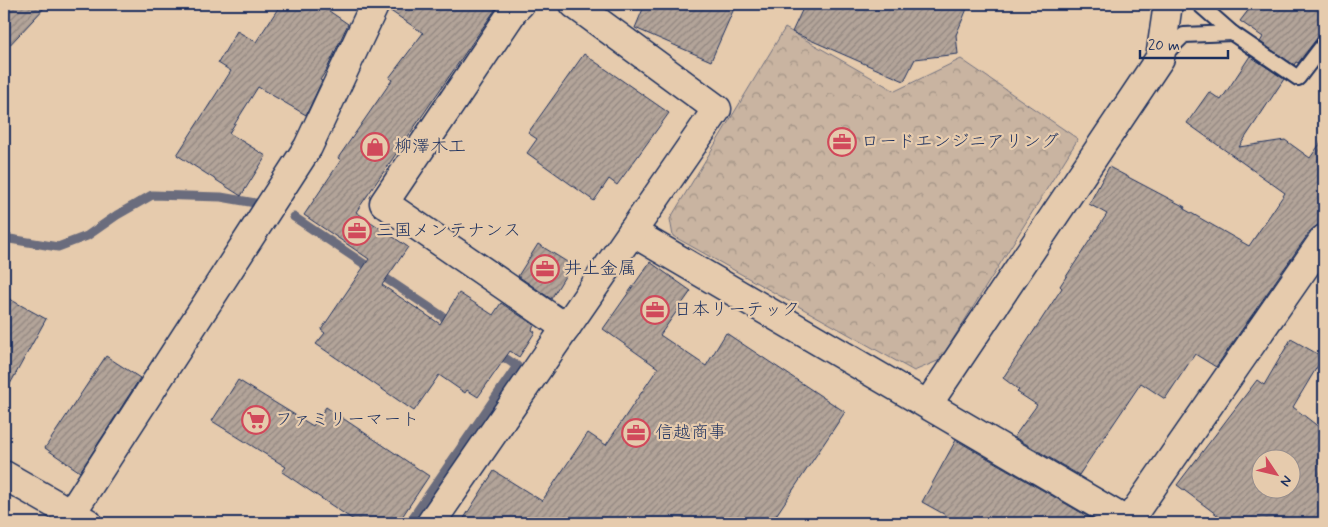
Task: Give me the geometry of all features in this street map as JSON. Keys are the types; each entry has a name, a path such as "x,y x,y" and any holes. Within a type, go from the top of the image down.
{"street":[{"path":"4,475 75,520 308,146 374,4"},
{"path":"520,4 514,10 384,203 566,328"},
{"path":"431,523 717,109 574,4"},
{"path":"928,404 1160,58 1168,4"},
{"path":"632,232 1127,522 1324,239"}],"lane":[{"path":"1199,4 1232,33 1298,78 1324,44"},
{"path":"1160,58 1184,35 1232,33"}],"green space":[{"path":"785,28 895,91 961,59 1078,139 940,360 914,371 673,236 670,219"}],"building":[{"path":"4,4 48,4 4,51"},
{"path":"281,4 319,4 348,24 320,80 322,81 306,115 258,87 229,133 266,156 241,196 177,155 231,71 218,63 237,31 256,42"},
{"path":"390,4 499,4 356,212 408,247 382,285 440,324 459,293 493,315 501,303 534,325 532,330 535,332 519,357 510,351 478,397 467,390 465,393 439,375 414,411 316,344 325,333 321,330 369,259 304,215 341,160 338,158 392,80 389,78 423,33 389,10"},
{"path":"645,4 736,4 711,61 635,28"},
{"path":"805,4 969,4 956,35 958,54 915,59 904,81 792,32"},
{"path":"1253,4 1324,4 1324,29 1298,63 1296,62 1294,65 1260,42 1263,37 1240,21"},
{"path":"584,54 669,113 617,185 609,179 594,201 527,153 537,139 528,133"},
{"path":"1250,56 1284,79 1239,147 1285,140 1310,158 1324,138 1324,215 1318,225 1311,230 1216,367 1195,354 1165,399 1141,383 1079,475 1014,437 1037,405 1017,392 1019,390 1003,378 1062,288 1060,286 1107,214 1089,204 1109,167 1185,207 1184,209 1249,246 1285,193 1187,123 1209,92 1221,100"},
{"path":"538,244 572,265 551,299 518,276"},
{"path":"650,262 691,291 660,335 706,366 726,333 845,412 771,523 461,523 494,471 542,501 588,433 606,445 658,368 603,329"},
{"path":"4,296 46,319 4,395"},
{"path":"1291,339 1323,357 1293,407 1324,431 1324,523 1228,523 1177,485 1257,380 1264,385"},
{"path":"106,356 140,378 80,472 45,448"},
{"path":"238,380 313,426 326,407 429,476 398,523 358,523 282,472 286,467 212,421"},
{"path":"956,440 1099,523 960,523 922,502"}],"waterway":[{"path":"4,238 58,247 87,236 117,215 152,195 221,197 261,204"},
{"path":"294,217 454,324"},
{"path":"409,523 517,366 496,352"}],"place":[{"name":"ロードエンジニアリング","path":"842,142"},
{"name":"柳澤木工","path":"375,147"},
{"name":"三国メンテナンス","path":"357,231"},
{"name":"井上金属","path":"545,269"},
{"name":"日本リーテック","path":"655,310"},
{"name":"ファミリーマート","path":"256,420"},
{"name":"信越商事","path":"636,433"}]}
